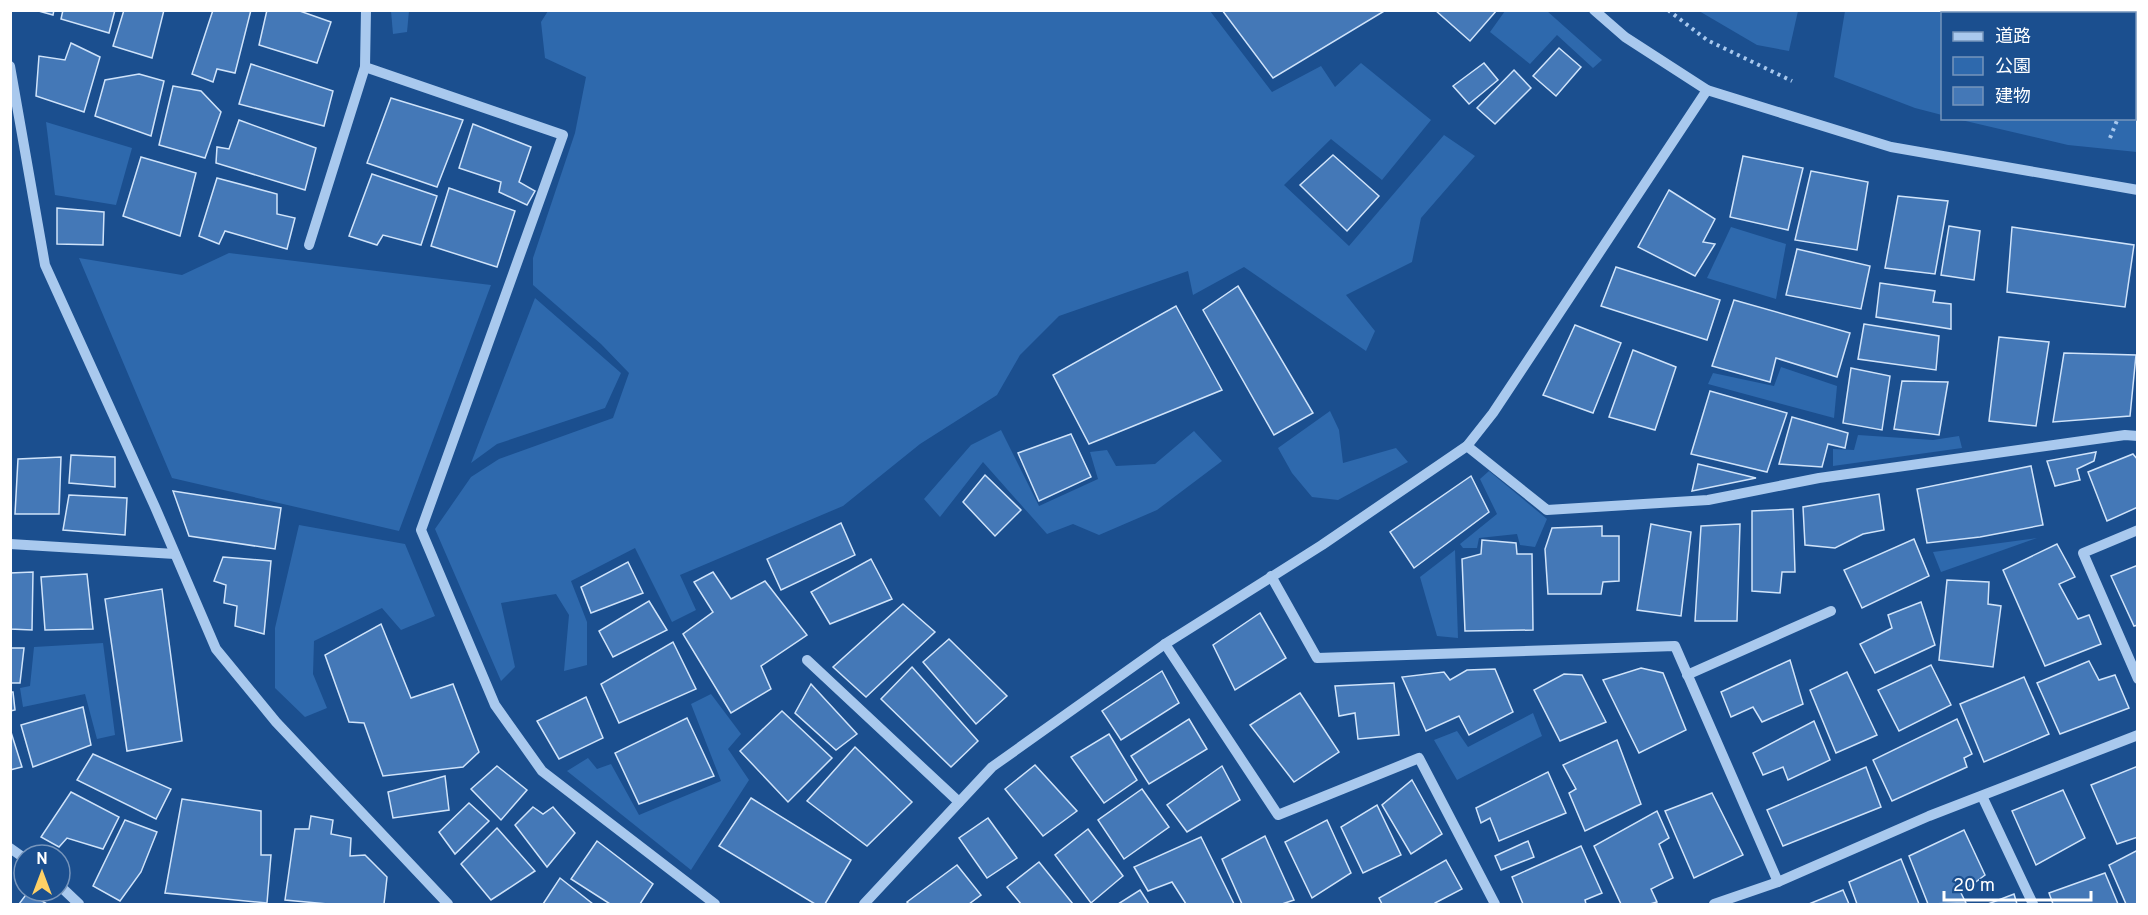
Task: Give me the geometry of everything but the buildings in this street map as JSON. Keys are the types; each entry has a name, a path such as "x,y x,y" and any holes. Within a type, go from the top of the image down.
{"street":[{"path":"309,245 364,68 366,10"},
{"path":"1594,10 1625,37 1707,90 1891,147 2138,190"},
{"path":"10,66 45,265 216,649 276,722 448,904"},
{"path":"364,68 563,135 421,530 495,705 542,771 715,904"},
{"path":"867,903 992,766 1165,644 1322,545 1467,446 1493,412 1707,90"},
{"path":"1467,446 1547,510 1708,500 1819,478 1921,462 2125,435 2138,436"},
{"path":"2138,530 2083,553 2138,679"},
{"path":"10,544 175,554"},
{"path":"1271,576 1317,658 1675,646 1778,882"},
{"path":"1687,675 1831,611"},
{"path":"1165,644 1278,815 1419,758 1495,904"},
{"path":"807,660 959,802"},
{"path":"1714,904 1778,882 1929,816 2138,735"},
{"path":"1982,796 2033,904"}],"path":[{"path":"1668,10 1707,40 1799,84"},
{"path":"2110,138 2117,120"}],"green space":[{"path":"2111,10 2114,12 1941,12 1941,115 1915,108 1834,77 1845,11"},
{"path":"391,11 409,11 407,32 393,34"},
{"path":"548,11 1210,11 1272,92 1321,66 1335,87 1361,63 1431,120 1382,180 1331,139 1284,185 1349,246 1444,135 1475,156 1421,218 1412,262 1346,295 1375,331 1366,351 1244,267 1193,295 1188,271 1059,316 1020,355 997,395 920,444 843,506 680,575 696,610 672,622 635,548 571,581 587,622 587,665 564,671 569,615 556,594 501,603 515,667 501,681 435,529 471,477 499,459 613,418 629,373 601,344 533,285 533,258 575,133 586,77 545,58 541,22"},
{"path":"1505,11 1547,11 1602,60 1593,68 1557,35 1530,64 1490,32"},
{"path":"1699,11 1798,11 1789,51 1757,45"},
{"path":"2136,24 2138,25 2137,152 2068,145 1961,120 2136,120"},
{"path":"46,122 132,148 116,205 55,195"},
{"path":"1731,227 1786,244 1776,299 1707,278"},
{"path":"229,253 491,285 399,531 172,478 79,258 182,275"},
{"path":"535,298 621,373 605,408 497,444 471,463"},
{"path":"1781,367 1837,386 1834,418 1708,384 1713,373 1774,386"},
{"path":"1330,411 1339,430 1343,463 1396,448 1408,462 1338,500 1312,497 1292,473 1278,448"},
{"path":"1001,430 1039,506 1098,479 1090,452 1107,450 1116,466 1155,464 1194,431 1222,461 1157,510 1099,535 1073,524 1047,534 983,462 940,517 924,499 971,445"},
{"path":"1858,435 1933,440 1959,436 1962,448 1833,466 1833,449 1854,450"},
{"path":"1489,471 1547,519 1535,547 1520,545 1517,534 1479,538 1477,548 1463,548 1460,544 1497,514 1480,479"},
{"path":"299,525 405,544 435,616 401,630 382,608 314,641 313,674 327,708 305,717 275,688 275,628"},
{"path":"2037,538 1941,572 1933,552"},
{"path":"1455,550 1458,638 1437,636 1420,577"},
{"path":"103,643 115,735 97,739 85,694 23,707 20,688 30,686 34,647"},
{"path":"711,694 741,734 728,749 749,780 691,870 567,771 588,758 597,769 611,764 639,815 721,781 691,704"},
{"path":"1533,713 1542,736 1457,780 1434,740 1457,731 1468,747"}]}
